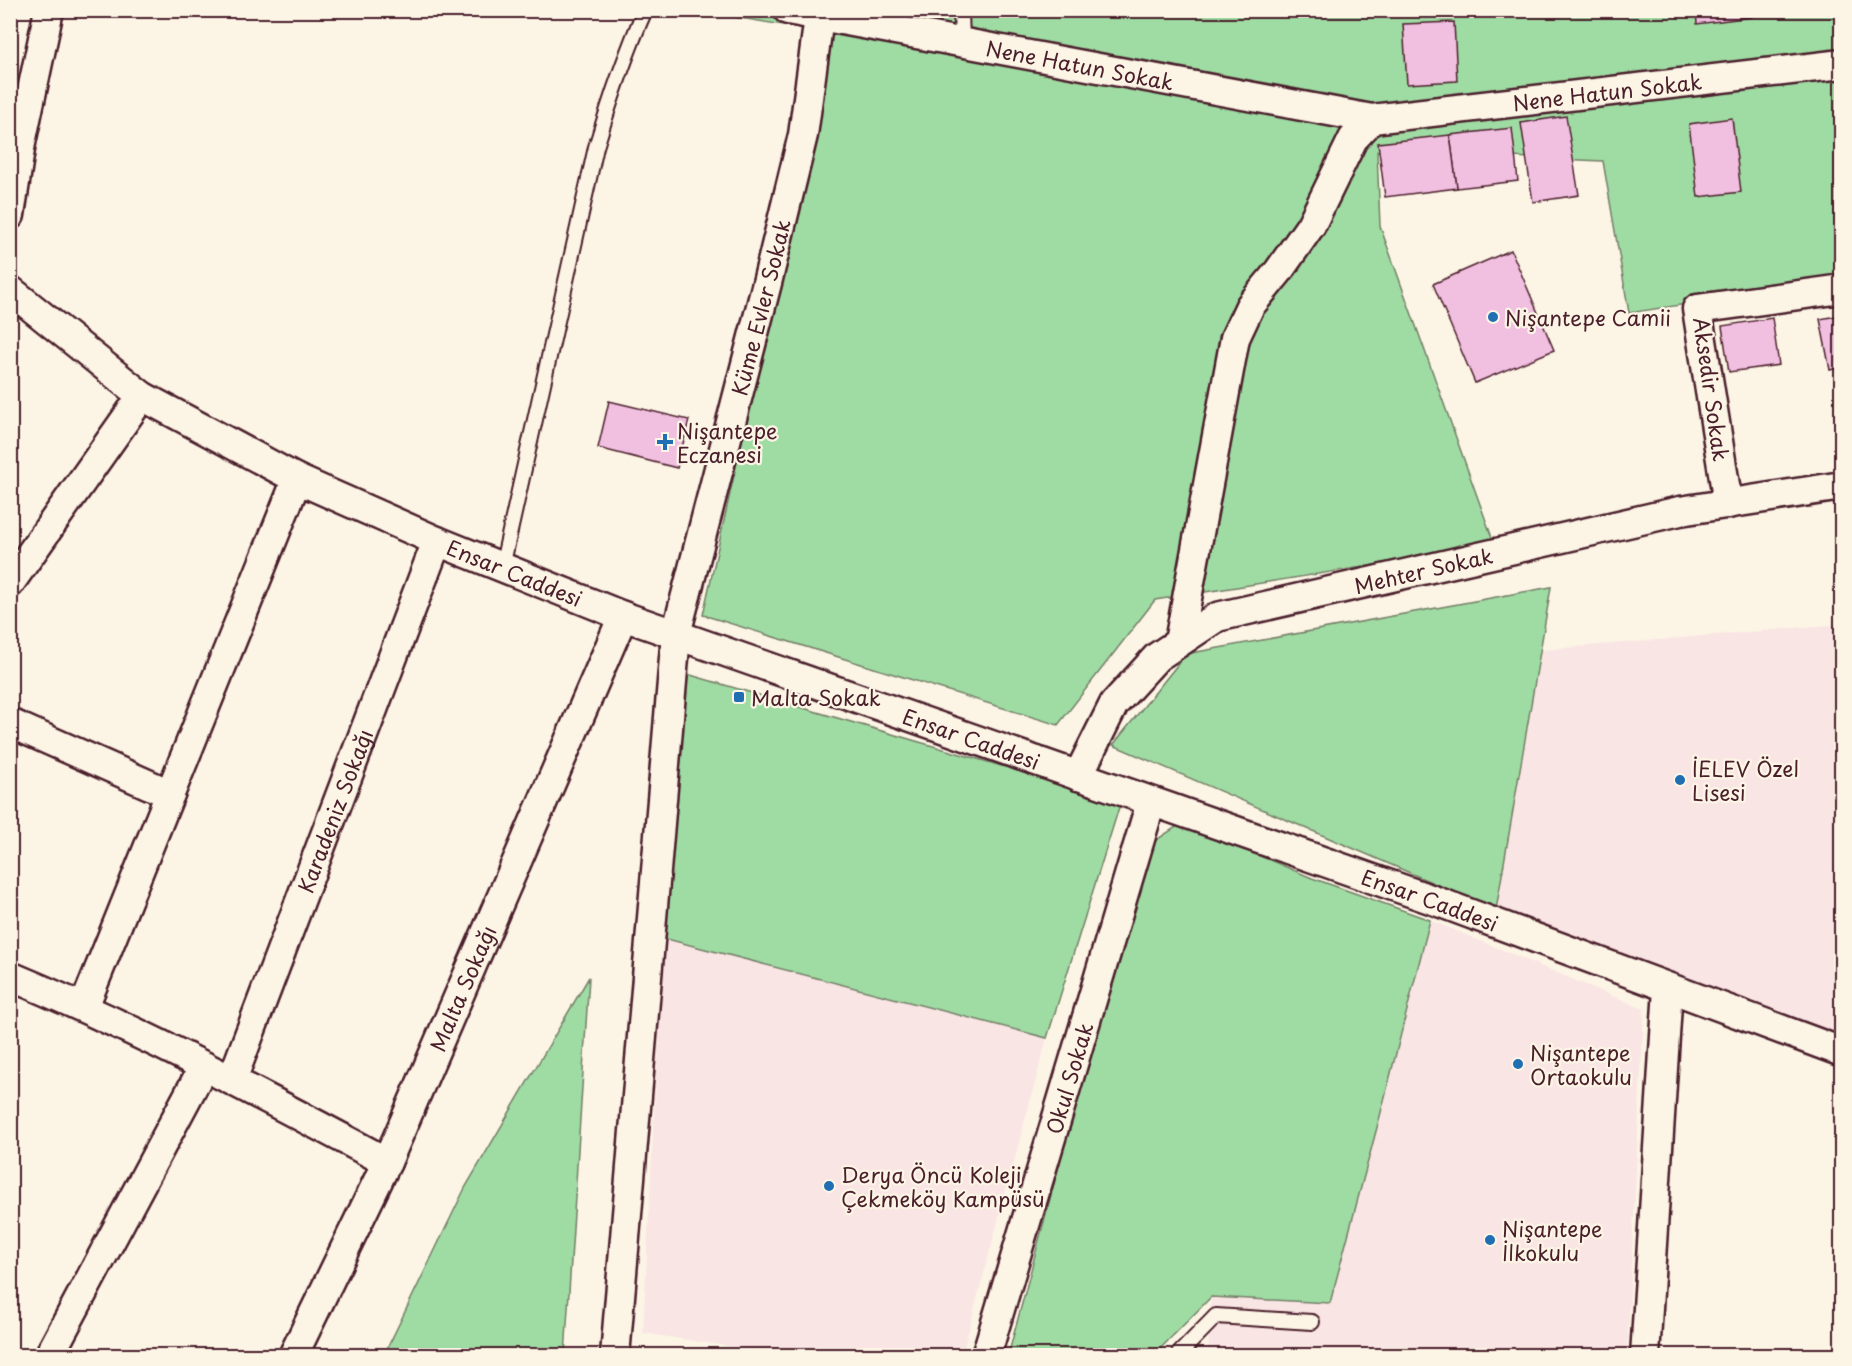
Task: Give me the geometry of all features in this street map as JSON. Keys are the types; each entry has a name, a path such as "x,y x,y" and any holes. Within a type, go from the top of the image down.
{"street":[{"path":"10,215 21,143 49,10"},
{"name":"Nene Hatun Sokak","path":"788,10 820,13 962,43 1372,119 1842,64"},
{"name":"Küme Evler Sokak","path":"615,1356 676,634 803,135 820,13"},
{"path":"1179,642 1235,338 1251,306 1311,225 1353,139 1372,119"},
{"name":"Aksedir Sokak","path":"1728,504 1697,309 1842,289"},
{"name":"Ensar Caddesi","path":"10,290 142,396 297,478 436,541 623,616 1436,901 1842,1052"},
{"path":"15,568 142,396"},
{"path":"84,1007 297,478"},
{"name":"Mehter Sokak","path":"1078,776 1114,704 1157,657 1217,617 1668,514 1842,486"},
{"name":"Karadeniz Sokağı","path":"232,1080 436,541"},
{"name":"Malta Sokağı","path":"293,1356 387,1162 623,616"},
{"path":"10,723 170,794"},
{"name":"Okul Sokak","path":"986,1356 1151,802"},
{"path":"10,976 84,1007 204,1066 387,1162"},
{"path":"1645,1356 1668,988"},
{"path":"49,1356 204,1066"}],"lane":[{"path":"502,567 596,147 615,86 645,10"},
{"path":"961,10 962,43"},
{"path":"1177,1356 1216,1316 1312,1322"}],"shaded area":[{"name":"İELEV Özel Lisesi","path":"1841,624 1841,1059 1496,910 1541,650"},
{"path":"1430,920 1644,1009 1627,1355 1208,1356 1211,1297 1330,1302"},
{"name":"Derya Öncü Koleji Çekmeköy Kampüsü","path":"663,938 1047,1038 962,1355 786,1355 643,1333"}],"green space":[{"path":"697,11 804,11 802,28"},
{"path":"835,11 1841,11 1841,280 1629,313 1603,161 1377,151 1380,226 1495,546 1155,600 1058,725 703,615 827,57"},
{"path":"1551,587 1496,910 1113,745 1186,654"},
{"path":"687,674 1121,801 1047,1038 663,938"},
{"path":"1182,823 1312,878 1430,920 1330,1303 1211,1297 1154,1355 1008,1356 1144,848"},
{"path":"589,977 565,1355 384,1355 465,1188"}],"building":[{"path":"1696,10 1751,10 1752,17 1697,24"},
{"path":"1454,22 1457,81 1407,84 1403,24"},
{"path":"1566,116 1579,195 1533,202 1521,123"},
{"path":"1732,118 1741,192 1698,197 1689,124"},
{"path":"1512,128 1518,181 1457,188 1450,135"},
{"path":"1450,135 1457,188 1385,197 1378,143"},
{"name":"Nişantepe Camii","path":"1511,250 1554,350 1475,383 1433,284"},
{"path":"1842,315 1842,367 1830,370 1820,319"},
{"path":"1772,318 1779,365 1729,372 1722,326"},
{"path":"609,401 689,420 677,468 598,448"}],"place":[{"name":"Nişantepe Camii","path":"1493,317"},
{"name":"Nişantepe Eczanesi","path":"665,442"},
{"name":"Malta Sokak","path":"739,697"},
{"name":"İELEV Özel Lisesi","path":"1680,780"},
{"name":"Nişantepe Ortaokulu","path":"1518,1064"},
{"name":"Derya Öncü Koleji Çekmeköy Kampüsü","path":"829,1186"},
{"name":"Nişantepe İlkokulu","path":"1490,1240"}]}
